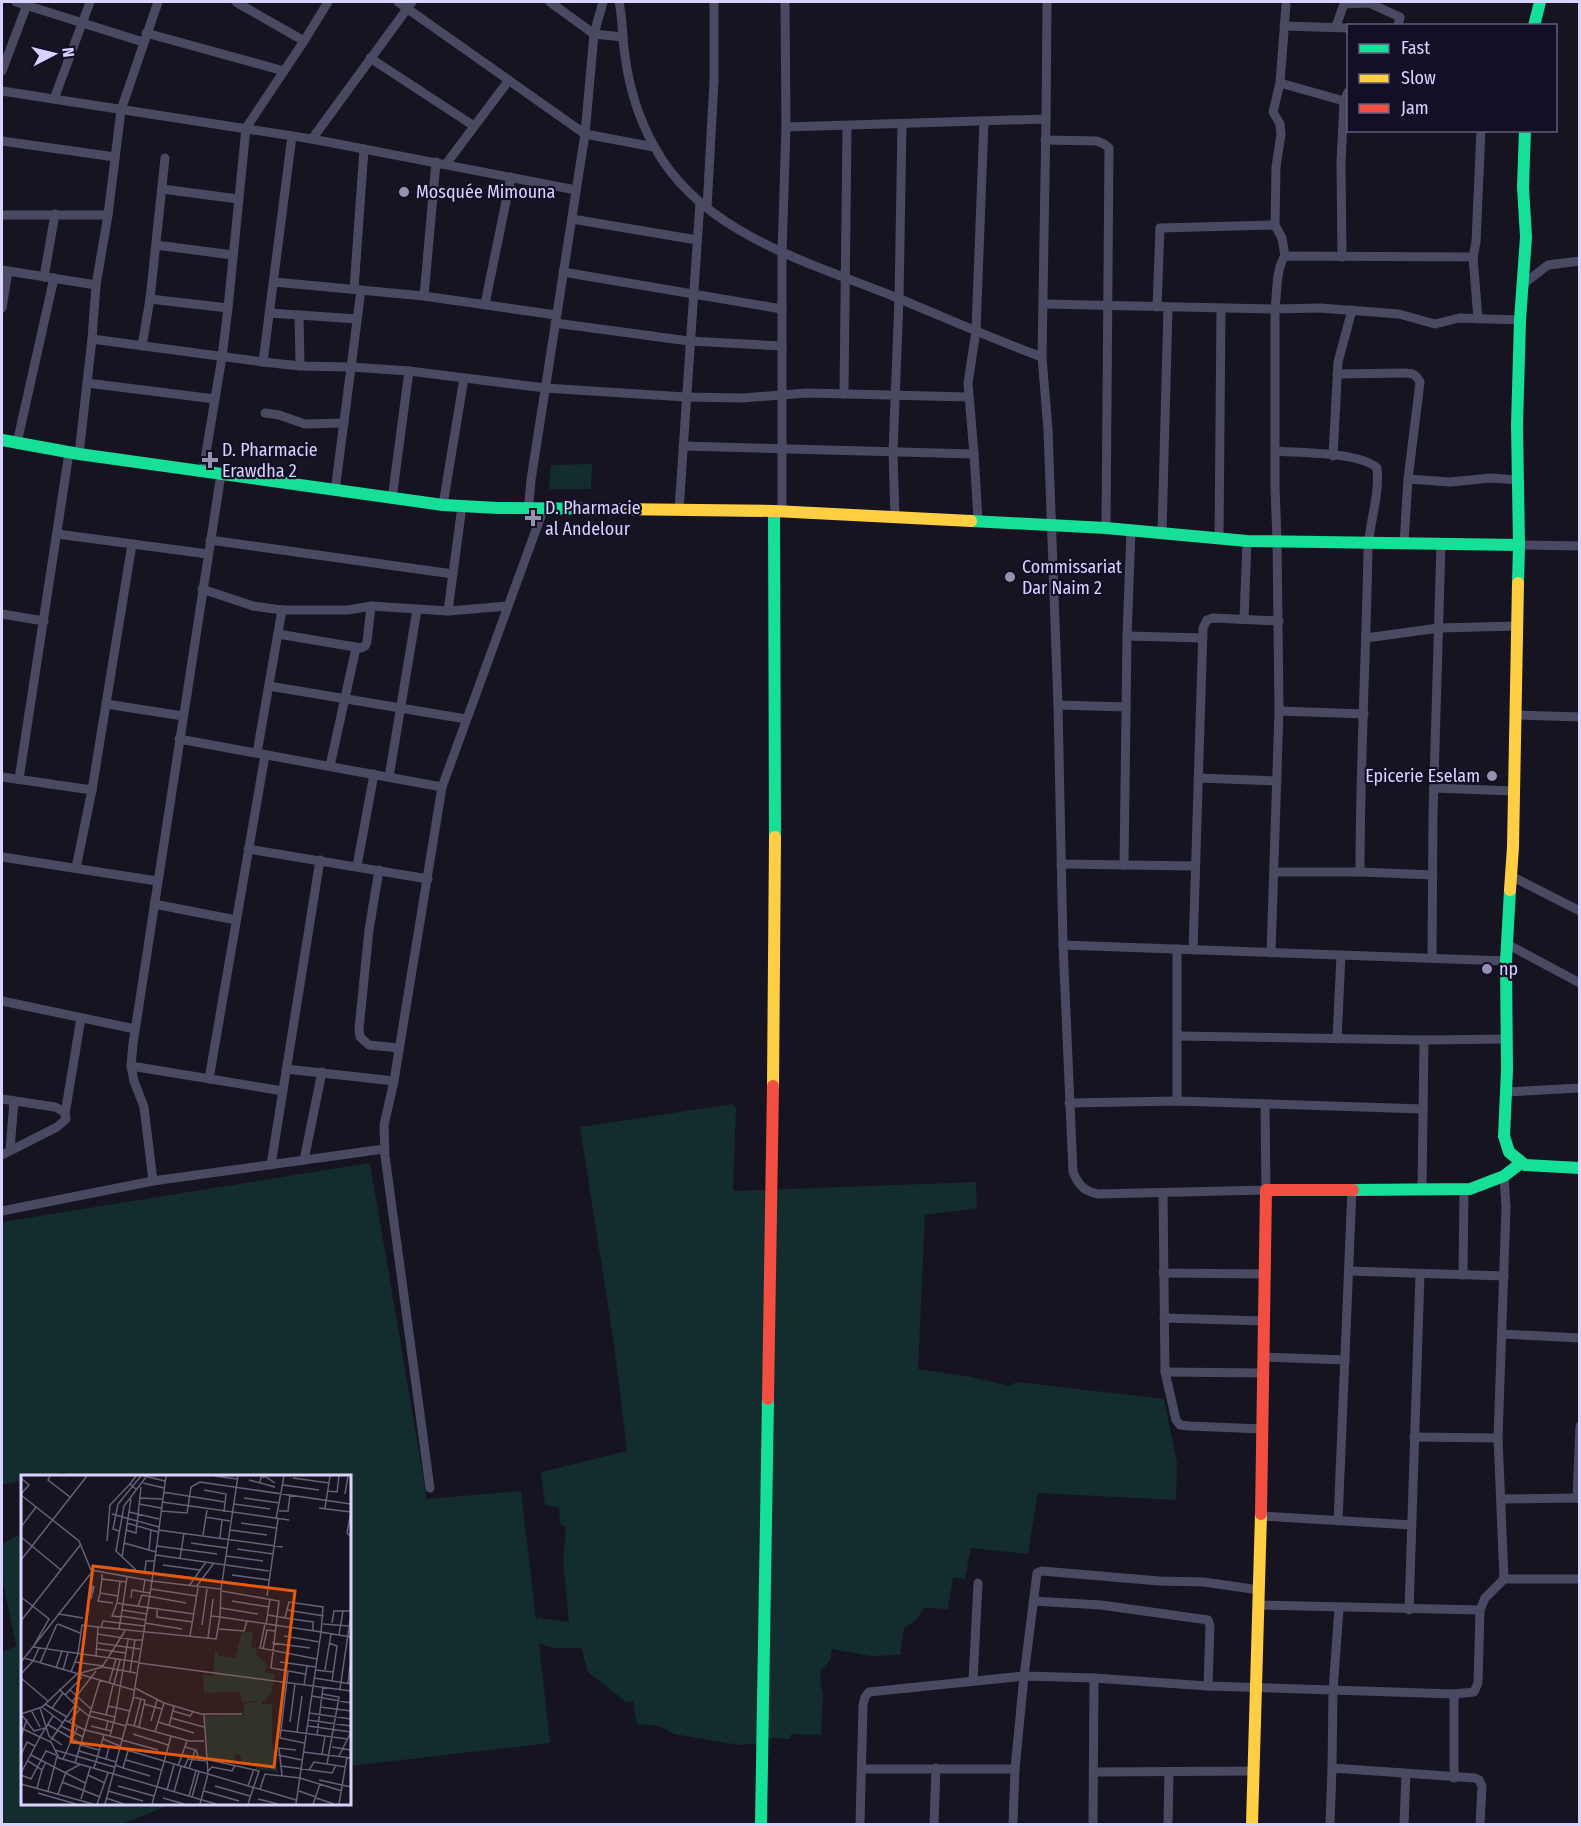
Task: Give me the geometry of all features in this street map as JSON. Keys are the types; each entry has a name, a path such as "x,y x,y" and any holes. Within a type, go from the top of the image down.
{"street":[{"path":"16,2 27,3 82,22 284,71"},
{"path":"54,99 90,2"},
{"path":"19,779 57,534 87,383 96,285 108,215 120,110 158,2"},
{"path":"236,2 304,41"},
{"path":"203,471 222,357 246,128 328,2"},
{"path":"398,2 409,5 585,134 654,147"},
{"path":"550,2 594,34 623,37"},
{"path":"526,508 530,502 531,480 585,134 594,34 603,2"},
{"path":"619,2 625,60 642,122 654,147 679,182 703,205 729,224 782,253 1042,357"},
{"path":"679,510 697,240 703,205 714,81 714,2"},
{"path":"761,1824 775,958 778,511 783,396 785,2"},
{"path":"1047,2 1042,357 1048,430 1058,705 1063,945 1073,1173 1079,1186 1098,1194 1477,1188 1504,1176 1521,1163"},
{"path":"2,71 27,3"},
{"path":"1336,26 1344,4 1370,3 1401,17 1399,24"},
{"path":"1534,24 1536,4"},
{"path":"312,139 409,5"},
{"path":"1286,5 1280,83 1273,112 1280,124 1281,134 1276,167 1275,225 1282,238 1286,256"},
{"path":"1284,26 1347,28"},
{"path":"370,58 474,126"},
{"path":"424,296 441,163 474,126 509,80"},
{"path":"1280,83 1346,96 1341,163 1342,257"},
{"path":"2,91 312,139 576,190"},
{"path":"786,127 1046,119"},
{"path":"978,520 968,397 969,370 976,332 984,121"},
{"path":"895,516 893,452 899,299 902,124"},
{"path":"844,394 847,126"},
{"path":"1478,319 1473,257 1476,242 1481,132"},
{"path":"1525,132 1523,188 1526,237 1520,320 1517,480 1518,626 1511,876 1506,961 1507,1039 1504,1136 1509,1152 1521,1163 1530,1166 1580,1168"},
{"path":"263,362 292,136"},
{"path":"1045,140 1097,141 1109,148 1106,528"},
{"path":"2,141 115,157"},
{"path":"335,490 357,319 364,149"},
{"path":"142,346 150,299 165,158"},
{"path":"485,304 511,177"},
{"path":"162,189 238,199"},
{"path":"44,278 55,214"},
{"path":"2,215 108,215"},
{"path":"572,219 697,240"},
{"path":"1157,307 1160,228 1275,225"},
{"path":"156,245 233,255"},
{"path":"1271,952 1279,711 1275,309 1282,260 1286,256 1473,257"},
{"path":"1522,285 1548,265 1580,261"},
{"path":"2,308 5,271 96,285"},
{"path":"563,272 782,309"},
{"path":"17,443 54,278"},
{"path":"274,282 485,304 556,319 689,341 782,346"},
{"path":"150,299 228,308"},
{"path":"1044,304 1352,310 1399,314 1435,324 1459,318 1520,320"},
{"path":"1162,533 1168,307"},
{"path":"1219,539 1221,308"},
{"path":"1333,456 1337,374 1352,310"},
{"path":"270,313 357,319"},
{"path":"299,315 300,366"},
{"path":"92,339 300,366 409,371 545,387 685,397 742,398 807,393 968,397"},
{"path":"392,499 409,371"},
{"path":"1337,374 1412,373 1420,382 1408,478 1404,544"},
{"path":"443,505 464,378"},
{"path":"87,383 215,399"},
{"path":"265,413 305,424 344,423"},
{"path":"2,440 74,454 443,505 778,511 895,516 1106,528 1247,541 1580,546"},
{"path":"683,446 974,454"},
{"path":"1275,451 1354,458 1377,468 1378,479 1369,543 1360,872"},
{"path":"153,1182 144,1107 131,1066 157,880 221,474"},
{"path":"1408,478 1450,482 1491,478 1517,480"},
{"path":"448,611 462,506"},
{"path":"430,1488 384,1149 384,1125 442,787 544,508"},
{"path":"1124,865 1131,530"},
{"path":"57,534 208,554"},
{"path":"210,540 453,574"},
{"path":"1244,620 1247,541"},
{"path":"76,868 92,790 132,544"},
{"path":"1432,958 1440,544"},
{"path":"202,589 253,606 282,610 348,610 371,606 448,611 508,606"},
{"path":"278,634 356,648 365,646 371,606"},
{"path":"389,777 417,609"},
{"path":"209,1079 248,849 269,686 282,610"},
{"path":"2,614 44,621"},
{"path":"1193,950 1203,628 1207,620 1213,618 1279,621"},
{"path":"1366,638 1439,628 1518,626"},
{"path":"1127,636 1203,638"},
{"path":"330,766 356,648"},
{"path":"269,686 466,719"},
{"path":"106,704 183,716"},
{"path":"1058,705 1126,708"},
{"path":"1279,711 1364,714"},
{"path":"1516,715 1580,717"},
{"path":"180,739 442,787"},
{"path":"357,866 374,774"},
{"path":"2,777 92,790"},
{"path":"1198,778 1277,781"},
{"path":"1434,788 1514,790"},
{"path":"248,849 428,879"},
{"path":"2,857 157,880"},
{"path":"271,1165 320,860"},
{"path":"1061,864 1195,866"},
{"path":"379,870 369,930 360,1038 369,1045 399,1048"},
{"path":"1275,872 1433,875"},
{"path":"1511,876 1580,911"},
{"path":"154,904 236,920"},
{"path":"1507,944 1580,983"},
{"path":"1063,945 1506,961"},
{"path":"1177,1101 1178,949"},
{"path":"1337,1039 1341,955"},
{"path":"2,1001 135,1029"},
{"path":"6,1153 63,1123 66,1119 81,1018"},
{"path":"1178,1036 1424,1041 1507,1039"},
{"path":"1422,1189 1424,1041"},
{"path":"131,1066 283,1091"},
{"path":"286,1069 393,1082"},
{"path":"304,1160 322,1072"},
{"path":"1506,1092 1580,1088"},
{"path":"2,1099 55,1107 65,1114"},
{"path":"6,1153 14,1101"},
{"path":"1069,1103 1177,1101 1423,1109"},
{"path":"1252,1824 1261,1516 1266,1190 1265,1105"},
{"path":"2,1211 153,1182 384,1149"},
{"path":"1504,1176 1506,1208 1498,1438 1504,1579"},
{"path":"1463,1275 1464,1188"},
{"path":"1338,1521 1352,1189"},
{"path":"1163,1194 1165,1372 1176,1420 1180,1425 1262,1429"},
{"path":"1349,1271 1504,1276"},
{"path":"1163,1273 1264,1274"},
{"path":"1409,1610 1420,1274"},
{"path":"1164,1318 1264,1321"},
{"path":"1502,1334 1580,1338"},
{"path":"1263,1357 1345,1360"},
{"path":"1165,1372 1263,1373"},
{"path":"1501,1499 1578,1498 1580,1426"},
{"path":"1414,1437 1498,1438"},
{"path":"1261,1516 1412,1525"},
{"path":"1013,1824 1015,1769 1037,1573 1042,1571 1159,1581 1204,1582 1259,1590"},
{"path":"860,1824 863,1705 865,1696 869,1692 1024,1676 1333,1691 1454,1694 1474,1692 1478,1683 1480,1610 1485,1598 1504,1579 1580,1579"},
{"path":"973,1681 978,1583"},
{"path":"1033,1601 1101,1605 1208,1620 1210,1626 1208,1686"},
{"path":"1259,1605 1480,1610"},
{"path":"1330,1824 1333,1691 1339,1608"},
{"path":"1093,1824 1094,1678"},
{"path":"1454,1694 1454,1778"},
{"path":"934,1824 936,1768"},
{"path":"1332,1768 1475,1778 1482,1786 1480,1824"},
{"path":"862,1769 1015,1769"},
{"path":"1095,1772 1254,1771"},
{"path":"1168,1824 1170,1773"},
{"path":"1404,1824 1406,1774"}],"green space":[{"path":"592,464 591,489 549,489 551,465"},
{"path":"733,1104 736,1109 733,1191 976,1182 977,1208 925,1215 918,1369 972,1377 1009,1386 1017,1382 1164,1399 1177,1463 1176,1500 1038,1493 1028,1554 971,1548 965,1579 953,1578 948,1609 924,1608 916,1620 904,1628 900,1655 870,1656 832,1649 830,1660 821,1670 823,1695 821,1735 791,1734 791,1739 772,1738 759,1743 739,1745 674,1734 659,1726 637,1724 633,1701 626,1702 587,1671 582,1648 553,1648 539,1643 550,1743 351,1766 351,1475 66,1475 65,1472 48,1475 21,1475 21,1481 2,1485 2,1222 370,1163 427,1499 521,1491 536,1620 539,1618 569,1622 563,1561 566,1527 560,1524 559,1508 545,1505 541,1472 627,1451 614,1344 580,1127"},
{"path":"21,1534 21,1805 170,1805 122,1824 2,1824 2,1652 16,1646 2,1577 2,1544"}],"traffic: fast":[{"path":"1534,24 1540,2"},
{"path":"1519,545 1517,425 1520,320 1526,237 1523,187 1525,132"},
{"path":"2,440 79,454 443,505 614,509"},
{"path":"774,511 775,837"},
{"path":"971,521 1106,528 1247,541 1519,545 1518,583"},
{"path":"1510,890 1506,961 1507,1070 1504,1136 1509,1152 1525,1165 1580,1168"},
{"path":"1353,1190 1470,1189 1504,1176 1521,1163"},
{"path":"761,1824 768,1399"}],"traffic: slow":[{"path":"614,509 774,511 971,521"},
{"path":"1510,890 1513,847 1518,583"},
{"path":"773,1086 775,837"},
{"path":"1252,1824 1261,1514"}],"traffic: jam":[{"path":"768,1399 773,1086"},
{"path":"1261,1514 1266,1190 1353,1190"}],"place":[{"name":"Mosquée Mimouna","path":"404,192"},
{"name":"D. Pharmacie Erawdha 2","path":"210,460"},
{"name":"D. Pharmacie al Andelour","path":"533,518"},
{"name":"Commissariat Dar Naim 2","path":"1010,577"},
{"name":"Epicerie Eselam","path":"1492,776"},
{"name":"np","path":"1487,969"}]}
